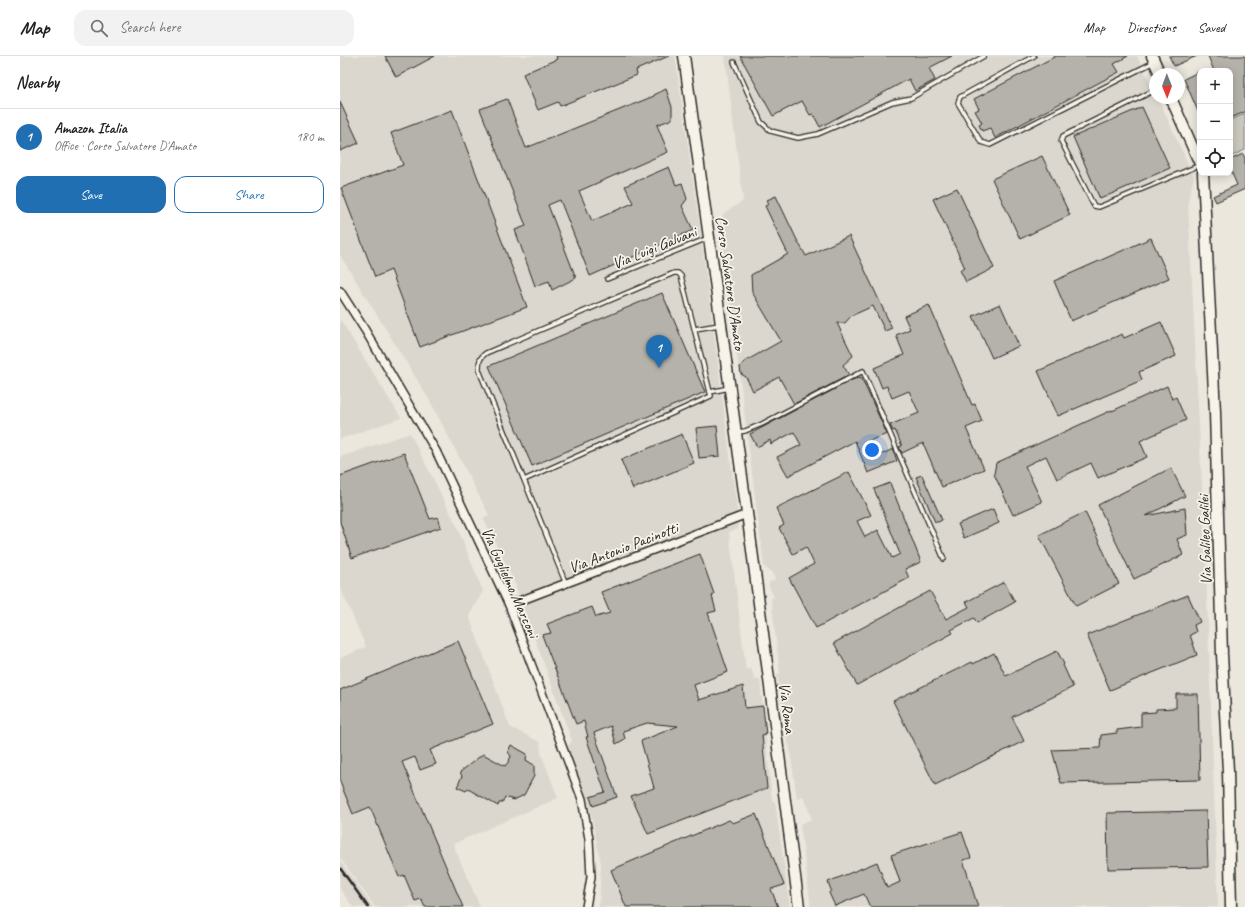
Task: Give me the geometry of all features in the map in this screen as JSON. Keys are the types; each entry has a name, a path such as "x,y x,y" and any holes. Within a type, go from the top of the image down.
{"street":[{"name":"Corso Salvatore D'Amato","path":"684,56 747,514"},
{"path":"1174,104 1197,157"},
{"name":"Via Galileo Galilei","path":"1204,176 1215,412 1222,654 1228,771 1231,907"},
{"name":"Via Guglielmo Marconi","path":"340,291 365,330 436,451 509,605 582,799 588,839 591,878 586,907"},
{"name":"Via Antonio Pacinotti","path":"509,605 747,514"},
{"name":"Via Roma","path":"747,514 799,907"}],"lane":[{"path":"734,62 761,122 771,131 798,138 818,134 892,102 911,98 984,56"},
{"path":"1034,56 960,97 958,103 981,142 990,145 1154,59"},
{"path":"1149,93 1063,136 1061,141 1094,206 1100,207 1197,165"},
{"name":"Via Luigi Galvani","path":"607,278 710,237"},
{"path":"524,480 712,396 681,276 678,273 674,273 486,353 480,357 478,363 479,370 566,584"},
{"path":"695,329 722,325"},
{"path":"736,432 745,431 762,424 863,371 944,559"},
{"path":"710,392 730,387"}],"shaded area":[{"path":"340,56 675,56 700,229 737,509 738,529 729,532 746,670 751,668 755,680 760,679 772,800 775,802 790,907 599,907 601,864 588,799 584,800 568,746 572,741 513,579 483,518 489,515 430,401 340,255"},
{"path":"725,56 1137,56 1149,81 1149,104 1161,104 1194,177 1188,201 1206,567 1218,907 811,907 800,824 812,819 803,796 797,799 790,749 785,732 777,674 780,674 771,598 774,597 769,587 769,582 775,580 772,572 764,567 720,221 723,214 743,201"},
{"path":"1245,114 1245,150 1233,156 1233,140 1233,119"},
{"path":"340,319 401,418 340,439"},
{"path":"410,433 457,526 483,591 469,616 510,727 540,742 541,753 558,798 453,844 480,907 375,907 340,858 340,658 366,647 340,587 340,457"},
{"path":"340,861 373,907 353,907 340,889"}],"building":[{"path":"385,56 435,56 396,77"},
{"path":"556,56 669,56 636,70 637,75 560,106 558,102 538,110 523,74 557,59"},
{"path":"740,56 952,56 929,68 935,80 915,91 909,79 820,127 813,114 810,115 802,101 773,116"},
{"path":"1056,56 1128,56 1114,64 1119,72 995,138 990,128 982,131 979,125 982,123 975,111 979,109 974,99"},
{"path":"1169,56 1197,56 1174,66"},
{"path":"1208,56 1245,56 1245,112 1233,117 1233,68 1213,68"},
{"path":"1197,72 1197,109 1185,81 1185,78"},
{"path":"666,89 672,107 672,119 657,125 668,152 579,191 592,221 633,203 625,186 669,167 676,185 682,183 687,199 682,206 693,230 590,276 560,200 548,205 576,278 552,290 549,281 535,286 515,230 526,226 480,109 507,99 526,148 654,96"},
{"path":"340,102 359,143 340,151"},
{"path":"1142,107 1170,168 1100,199 1073,137"},
{"path":"452,110 527,307 420,347 391,270 375,277 341,188 403,165 391,133"},
{"path":"1243,154 1245,158 1245,189 1216,202 1213,196 1237,185 1233,176 1233,159"},
{"path":"1042,156 1070,215 1020,239 992,179"},
{"path":"957,188 994,268 966,282 960,270 965,268 933,199"},
{"path":"776,196 806,256 849,236 892,328 885,331 873,306 851,316 845,323 837,323 853,356 843,365 849,375 794,404 779,377 753,391 746,377 741,374 740,367 744,362 781,341 752,292 751,275 788,254 765,206 769,204 767,200"},
{"path":"1151,238 1169,278 1071,321 1054,281"},
{"path":"662,293 705,392 532,466 489,366"},
{"path":"1000,304 1019,346 992,358 973,316"},
{"path":"929,305 972,405 975,404 982,421 966,428 984,469 942,487 923,443 902,453 899,447 902,446 895,430 893,431 890,425 919,413 909,391 892,398 887,386 882,388 874,368 904,355 896,335 910,329 904,316"},
{"path":"1161,322 1176,356 1139,372 1142,380 1058,416 1038,371 1122,334 1124,338"},
{"path":"861,377 887,434 869,441 876,457 893,449 897,461 868,473 855,441 788,476 777,457 801,445 794,432 771,444 770,440 757,447 750,434 852,380"},
{"path":"1167,386 1172,399 1176,397 1186,420 1140,441 1147,457 1098,478 1091,463 1057,479 1046,456 1025,466 1042,502 1013,515 994,474 996,463"},
{"path":"717,426 720,456 699,458 696,428"},
{"path":"682,434 694,463 633,489 621,460"},
{"path":"404,453 430,519 438,517 441,527 352,558 340,522 340,476"},
{"path":"1171,468 1185,496 1146,516 1185,508 1187,535 1177,539 1183,555 1134,579 1098,505"},
{"path":"849,472 871,515 857,521 865,537 878,530 892,558 900,554 874,489 890,483 921,562 905,569 909,578 816,628 789,578 814,564 806,547 793,554 779,528 784,525 776,508"},
{"path":"922,475 942,520 938,522 935,522 916,477"},
{"path":"993,509 999,523 964,538 958,524"},
{"path":"1085,512 1119,584 1076,606 1039,535"},
{"path":"700,554 714,594 712,596 716,611 708,613 728,672 694,685 699,700 743,686 745,708 763,706 766,734 762,735 767,788 648,834 631,796 654,788 641,741 678,726 647,723 623,731 625,739 616,744 611,726 594,733 617,797 593,806 590,797 605,792 586,737 588,737 584,721 576,724 542,635 551,633 547,624 592,607 596,617 610,613 601,592"},
{"path":"1004,582 1015,602 977,623 974,618 951,630 953,633 857,685 834,643 930,591 946,619 969,607 966,602"},
{"path":"1188,595 1200,622 1194,625 1196,632 1190,635 1197,655 1110,690 1087,635"},
{"path":"458,641 493,724 430,750 436,764 420,770 415,757 402,762 463,907 425,907 421,899 415,901 404,875 399,877 370,807 353,814 340,782 340,690"},
{"path":"1057,651 1073,687 1012,717 1024,741 935,785 893,701 972,662 973,664 994,653 1006,676"},
{"path":"1176,694 1198,694 1200,780 1061,783 1052,750 1100,748 1101,735 1117,733 1117,730 1141,727 1141,713 1156,712 1156,709 1176,708"},
{"path":"511,745 527,754 526,760 534,765 534,776 524,795 514,800 505,797 502,803 499,803 498,806 468,789 466,791 457,787 462,776 460,772 483,754 505,766 511,756 508,752"},
{"path":"1206,811 1208,867 1108,869 1107,813"},
{"path":"756,814 784,885 771,889 778,907 626,907 611,870 729,820 733,823"},
{"path":"962,832 971,858 963,860 978,907 870,907 864,894 835,906 829,893 831,890 828,882 877,862 887,888 900,882 891,855"}],"railway":[{"path":"340,868 368,907"}],"place":[{"name":"Amazon Italia","path":"659,368"}]}
